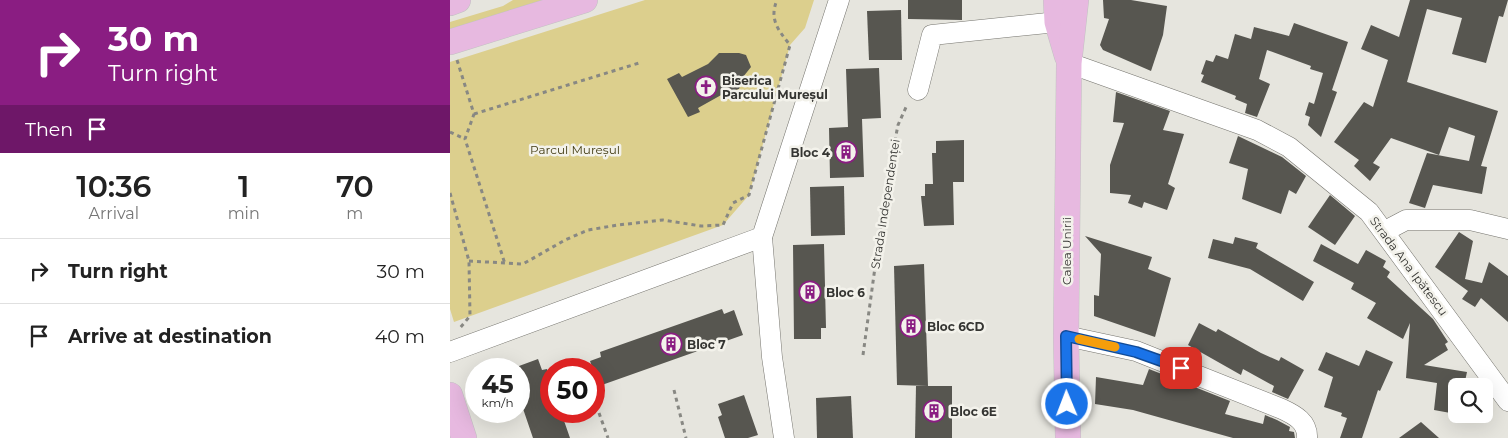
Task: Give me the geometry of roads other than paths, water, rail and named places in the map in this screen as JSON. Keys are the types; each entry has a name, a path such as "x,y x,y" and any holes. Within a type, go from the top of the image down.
{"main road":[{"path":"450,3 458,0"},
{"path":"453,51 585,0"},
{"name":"Calea Unirii","path":"1068,438 1066,336 1069,63 1076,0"},
{"name":"Calea Unirii","path":"1057,11 1069,63"},
{"path":"450,395 464,438"}],"street":[{"path":"784,438 772,357 762,237 839,0"},
{"path":"918,90 932,35 1057,11"},
{"name":"Strada Ana Ipătescu","path":"1069,63 1257,130 1289,147 1369,212 1385,231 1508,400"},
{"path":"1385,231 1406,220 1470,220 1508,229"},
{"path":"450,352 762,237"},
{"path":"1066,336 1136,352 1282,409 1298,417 1307,431 1307,438"}],"place":[{"name":"Biserica Parcului Mureșul","path":"706,87"},
{"name":"Bloc 4","path":"846,152"},
{"name":"Bloc 6","path":"810,292"},
{"name":"Bloc 6CD","path":"911,326"},
{"name":"Bloc 7","path":"671,344"},
{"name":"Bloc 6E","path":"934,411"}],"park label":[{"name":"Parcul Mureșul","path":"575,149"}]}
